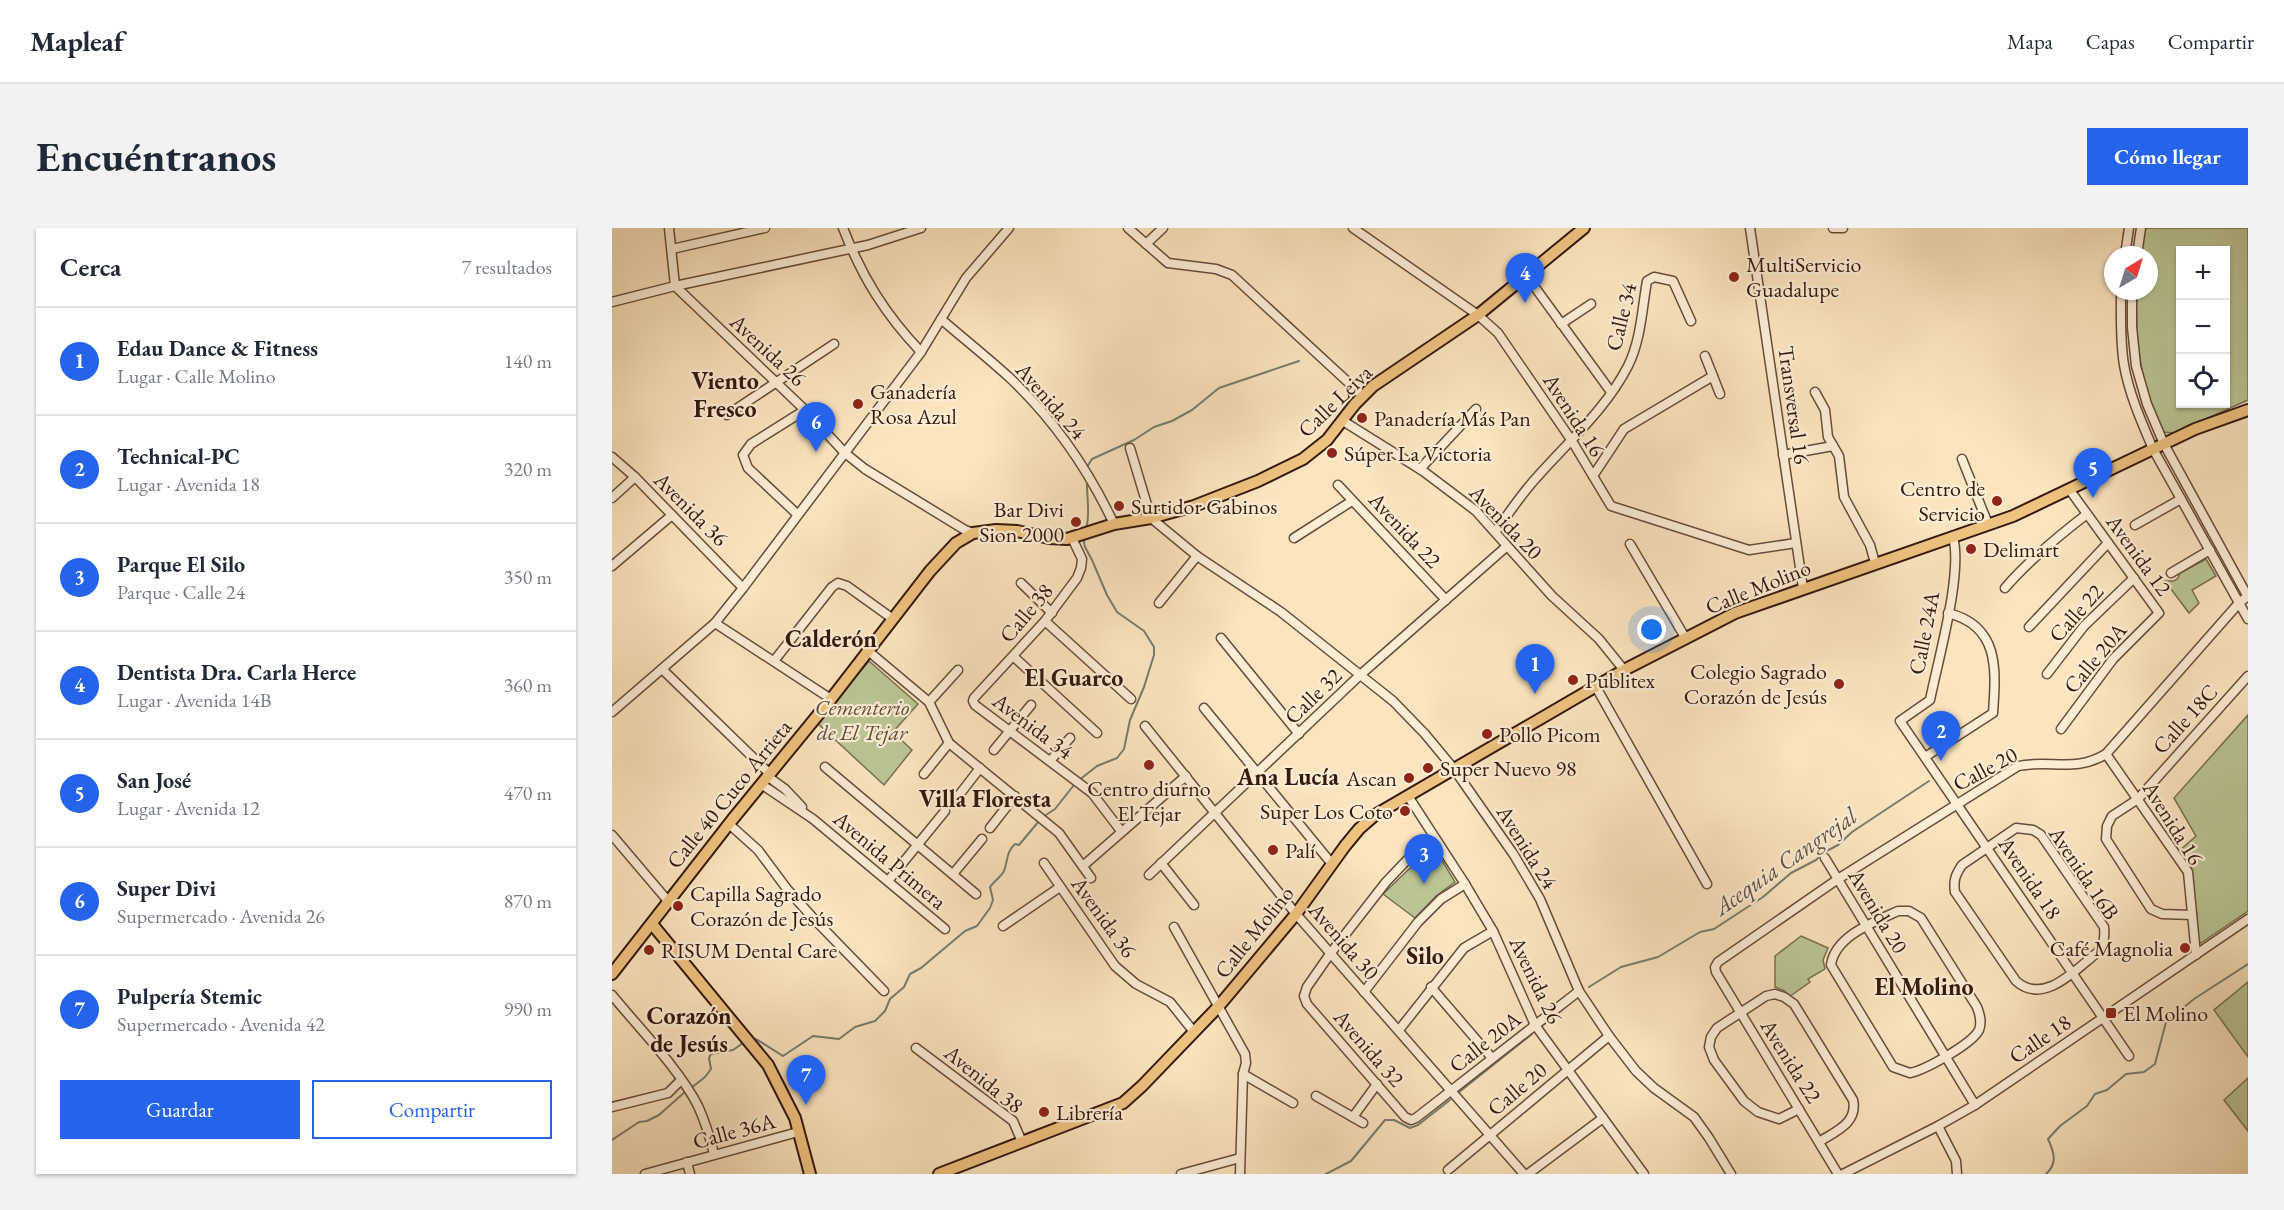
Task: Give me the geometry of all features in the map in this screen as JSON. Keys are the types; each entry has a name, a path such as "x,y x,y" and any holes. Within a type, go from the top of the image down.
{"main road":[{"name":"Calle Leiva","path":"973,533 1006,530 1049,538 1072,538 1114,524 1151,518 1194,506 1258,481 1303,459 1320,447 1373,386 1478,315 1584,228"},
{"name":"Calle Molino","path":"939,1174 1123,1103 1218,1007 1296,914 1359,829 1376,815 1454,769 1624,670 1735,613 2013,516 2195,429 2248,410"},
{"name":"Calle 40 Cuco Arrieta","path":"612,974 945,554 956,543 973,533"},
{"path":"652,924 768,1065 795,1118 810,1174"}],"street":[{"path":"669,228 675,286"},
{"path":"672,249 765,228"},
{"path":"843,228 850,248 882,307 921,352"},
{"path":"612,302 675,286 889,240 921,228"},
{"path":"612,712 715,623 921,352 966,278 1009,228"},
{"path":"1128,228 1168,263 1216,270 1232,275 1363,396"},
{"path":"1146,244 1163,228"},
{"name":"Avenida 16","path":"1353,228 1478,315 1498,333 1572,441 1611,506 1749,550 1796,543"},
{"name":"Transversal 16","path":"1750,228 1803,588"},
{"path":"2139,246 2141,228"},
{"path":"2127,241 2140,238"},
{"path":"1526,275 1611,393"},
{"name":"Calle 34","path":"1496,531 1537,476 1572,441 1611,393 1628,366 1637,343 1647,281 1650,278 1673,281 1691,321"},
{"name":"Avenida 26","path":"675,286 805,410 845,453 865,469 973,533"},
{"path":"2121,300 2120,327 2125,367 2142,424 2153,449 2248,619"},
{"path":"2132,300 2136,366 2153,419 2164,444 2248,596"},
{"path":"1561,324 1592,304"},
{"name":"Avenida 24","path":"941,319 1011,379 1055,428 1096,485 1114,524"},
{"path":"727,416 834,344"},
{"path":"1705,357 1720,394"},
{"path":"1593,476 1624,429 1713,376"},
{"path":"1815,392 1825,410 1828,438 1839,456 1844,497 1870,545 1875,563"},
{"path":"1420,469 1476,409"},
{"path":"797,514 748,468 743,455 751,444 805,410"},
{"path":"2142,424 2153,419"},
{"name":"Avenida 20","path":"1343,421 1420,469 1476,511 1552,596 1599,639 1624,670"},
{"path":"1783,455 1833,446"},
{"path":"1130,448 1151,518"},
{"name":"Avenida 36","path":"612,457 743,588"},
{"path":"1962,459 1988,524"},
{"path":"612,498 634,477"},
{"name":"Avenida 22","path":"1338,485 1446,600"},
{"name":"Avenida 12","path":"2069,489 2159,613"},
{"path":"2135,525 2181,499"},
{"path":"1294,538 1352,501"},
{"path":"2005,588 2021,569 2087,513"},
{"path":"612,566 672,515"},
{"name":"Avenida 24","path":"1151,518 1197,555 1281,612 1410,717 1454,769 1514,855 1540,899 1579,991 1609,1036 1636,1071 1654,1088 1694,1118 1710,1138 1731,1174"},
{"name":"Calle 24A","path":"1900,720 1930,700 1948,613 1957,553 1953,537"},
{"name":"Calle 38","path":"973,701 1046,621 1069,589 1081,568 1082,560 1072,538"},
{"path":"2029,627 2108,543"},
{"path":"1630,544 1686,639"},
{"name":"Calle 32","path":"1149,875 1216,814 1359,676 1506,547"},
{"path":"2171,573 2210,550"},
{"path":"1159,603 1197,555"},
{"name":"Calle 22","path":"2047,674 2084,627 2134,578"},
{"path":"774,661 832,587 838,583 847,586 893,619"},
{"path":"1021,583 1052,613"},
{"name":"Calle 20","path":"1715,967 1838,879 2018,766 2031,763 2077,765 2097,759 2106,753 2239,603 2248,596"},
{"path":"1925,757 1994,713 1993,649 1980,631 1964,617 1948,613"},
{"name":"Calle 20A","path":"2061,729 2113,659 2159,613"},
{"path":"1046,621 1131,699"},
{"path":"715,623 831,699"},
{"path":"1221,638 1299,734"},
{"name":"Avenida 36","path":"867,650 929,702 949,743 1059,833 1084,865 1091,878"},
{"path":"1014,657 1097,733"},
{"name":"Avenida Primera","path":"662,669 766,778 945,928"},
{"path":"929,702 958,670"},
{"name":"Calle 18C","path":"2192,915 2162,914 2151,909 2106,839 2107,826 2112,816 2138,799 2248,675"},
{"path":"1596,687 1707,885"},
{"name":"Avenida 34","path":"973,701 975,705 1092,793 1121,831"},
{"path":"994,750 1031,705"},
{"path":"1204,708 1332,864"},
{"name":"Avenida 18","path":"1900,720 2129,1056"},
{"name":"Avenida 30","path":"1145,726 1330,954 1526,1174"},
{"path":"1050,761 1070,738"},
{"path":"924,774 949,743"},
{"name":"Avenida 16","path":"2106,753 2188,872 2196,955"},
{"path":"825,767 976,894"},
{"path":"956,799 980,768"},
{"path":"1084,865 1186,776"},
{"path":"990,828 1015,796"},
{"name":"Avenida 26","path":"1408,796 1465,884 1492,932 1535,1025 1644,1174"},
{"path":"888,881 945,811"},
{"path":"729,824 758,850 787,889 884,991"},
{"name":"Avenida 16B","path":"1987,848 2016,828 2033,830 2041,835 2104,927 2103,945 2098,952 2073,972"},
{"path":"612,835 668,901"},
{"path":"953,874 982,839"},
{"path":"1330,954 1386,882 1407,860 1436,842"},
{"path":"1987,848 1962,865 1953,883 1955,892 2016,981 2029,990 2037,991 2048,989 2073,972"},
{"name":"Avenida 20","path":"1825,858 1975,1105"},
{"name":"Avenida 36","path":"1044,863 1115,966 1136,984 1170,1002 1194,1032"},
{"path":"1161,863 1194,905"},
{"path":"1364,992 1418,922 1441,899 1465,884"},
{"path":"1003,926 1060,886"},
{"path":"1898,911 1916,914 1921,918 1977,1007 1981,1022 1974,1038 1916,1072 1903,1072 1893,1067 1832,965 1833,954 1838,946 1867,926 1898,911"},
{"name":"Calle 18","path":"1843,1174 1975,1105 2248,919"},
{"path":"1174,927 1240,1043 1246,1063 1243,1074 1240,1174"},
{"path":"1399,1030 1464,948 1492,932"},
{"name":"Avenida 32","path":"1330,954 1307,987 1304,996 1307,1004 1405,1117 1411,1120"},
{"name":"Avenida 22","path":"1715,967 1838,1174"},
{"path":"1431,987 1492,1058"},
{"name":"Calle 20A","path":"1411,1120 1451,1092 1579,991"},
{"path":"612,995 681,1080 697,1104 706,1125 714,1155"},
{"path":"1799,1109 1779,1119 1770,1118 1758,1112 1735,1091 1714,1060 1709,1047 1711,1037 1717,1028 1771,995 1788,999 1794,1004 1853,1100 1854,1106 1850,1120 1820,1142"},
{"name":"Calle 20","path":"1448,1170 1609,1036"},
{"name":"Avenida 38","path":"916,1048 1013,1121 1022,1142"},
{"path":"1243,1074 1293,1103"},
{"path":"612,1107 668,1093 681,1080"},
{"path":"1353,1117 1377,1084"},
{"path":"1317,1096 1363,1123"},
{"path":"1526,1174 1603,1118"},
{"path":"1938,1126 1956,1161 1957,1174"},
{"name":"Calle 36A","path":"645,1174 798,1132"},
{"path":"1181,1174 1240,1158"},
{"path":"687,1162 690,1174"}],"green space":[{"path":"2144,228 2248,228 2248,400 2175,433 2161,432 2144,381 2138,345 2136,300 2158,300 2158,246 2142,246"},
{"path":"2206,559 2216,576 2192,590 2199,603 2189,613 2165,581 2174,581 2180,573"},
{"name":"Cementerio de El Tejar","path":"869,661 918,704 893,732 912,750 884,785 817,723"},
{"path":"2248,715 2248,911 2201,943 2197,941 2188,872 2179,851 2196,836 2174,798"},
{"path":"1433,851 1437,852 1455,882 1436,896 1415,918 1383,894 1408,870"},
{"path":"1801,936 1828,948 1823,960 1825,969 1808,979 1810,982 1789,997 1785,991 1775,987 1775,956"},
{"path":"2248,982 2248,1057 2214,1010"},
{"path":"2248,1078 2248,1131 2224,1100"}],"waterway":[{"path":"1087,467 1092,459 1192,410 1219,388 1299,361"},
{"path":"1086,529 1087,479"},
{"path":"1078,781 1097,766 1117,758 1124,749 1130,720 1154,655 1154,647 1144,631 1117,612 1085,547 1083,537"},
{"name":"Acequia Cangrejal","path":"1589,987 1621,967 1658,957 1700,932 1714,929 1763,897 1791,873 1816,860 1852,832 1929,781"},
{"path":"1043,817 1055,809 1074,785"},
{"path":"751,1039 756,1039 783,1056 813,1036 839,1039 855,1027 875,1021 885,1011 890,999 904,987 910,974 921,968 965,931 977,926 990,908 993,900 990,887 1004,871 1010,850 1015,844 1019,845 1039,821"},
{"path":"2046,1174 2052,1166 2054,1157 2048,1139 2060,1126 2087,1106 2095,1094 2107,1090 2126,1074 2144,1072 2155,1064 2166,1022 2194,999 2248,964"},
{"name":"Acequia Cangrejal","path":"1542,1026 1569,1004"},
{"name":"Acequia Cangrejal","path":"1458,1093 1532,1034"},
{"path":"691,1088 711,1069 709,1058 711,1054 733,1050 746,1041"},
{"path":"612,1140 639,1122 659,1115 686,1091"},
{"name":"Acequia Cangrejal","path":"1326,1174 1351,1161 1385,1120 1394,1120 1410,1128 1418,1125 1450,1100"}],"place":[{"name":"MultiServicio Guadalupe","path":"1734,277"},
{"name":"Dentista Dra. Carla Herce","path":"1525,303"},
{"name":"Ganadería Rosa Azul","path":"858,404"},
{"name":"Panadería Más Pan","path":"1362,418"},
{"name":"Super Divi","path":"816,452"},
{"name":"Súper La Victoria","path":"1332,453"},
{"name":"San José","path":"2093,498"},
{"name":"Centro de Servicio","path":"1997,501"},
{"name":"Surtidor Gabinos","path":"1119,506"},
{"name":"Bar Divi Sion 2000","path":"1076,522"},
{"name":"Delimart","path":"1971,549"},
{"name":"Publitex","path":"1573,680"},
{"name":"Colegio Sagrado Corazón de Jesús","path":"1839,684"},
{"name":"Edau Dance & Fitness","path":"1535,694"},
{"name":"Pollo Picom","path":"1487,734"},
{"name":"Technical-PC","path":"1941,761"},
{"name":"Centro diurno El Tejar","path":"1149,765"},
{"name":"Super Nuevo 98","path":"1428,768"},
{"name":"Ascan","path":"1409,778"},
{"name":"Super Los Coto","path":"1405,811"},
{"name":"Palí","path":"1273,850"},
{"name":"Parque El Silo","path":"1424,884"},
{"name":"Capilla Sagrado Corazón de Jesús","path":"678,906"},
{"name":"Café Magnolia","path":"2185,948"},
{"name":"RISUM Dental Care","path":"649,950"},
{"name":"El Molino","path":"2111,1013"},
{"name":"Pulpería Stemic","path":"806,1105"},
{"name":"Librería","path":"1044,1112"}],"district":[{"name":"Viento Fresco","path":"725,394"},
{"name":"Calderón","path":"831,638"},
{"name":"El Guarco","path":"1074,677"},
{"name":"Ana Lucía","path":"1288,776"},
{"name":"Villa Floresta","path":"985,798"},
{"name":"Silo","path":"1425,955"},
{"name":"El Molino","path":"1924,986"},
{"name":"Corazón de Jesús","path":"689,1029"}]}
